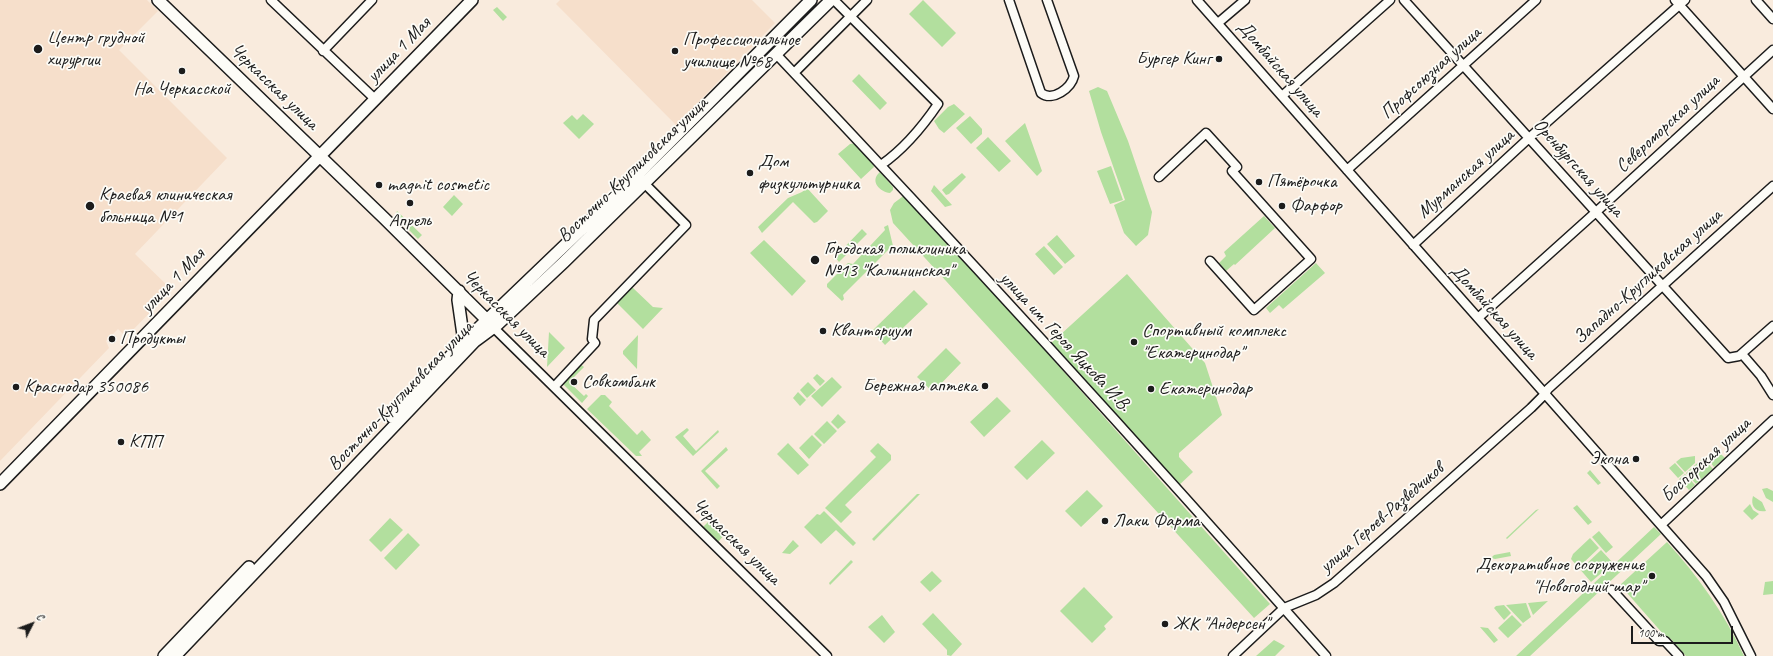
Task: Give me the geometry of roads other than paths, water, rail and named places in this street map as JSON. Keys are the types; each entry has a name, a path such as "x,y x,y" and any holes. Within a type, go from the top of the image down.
{"street":[{"name":"Черкасская улица","path":"158,0 459,291 554,387 827,656"},
{"path":"271,0 376,100"},
{"path":"323,51 372,0"},
{"name":"улица 1 Мая","path":"0,484 472,0"},
{"name":"Восточно-Кругликовская улица","path":"174,656 491,324 636,175 811,0"},
{"name":"Восточно-Кругликовская улица","path":"164,656 464,342 491,324 645,184 831,0"},
{"path":"834,0 938,104 927,121 881,165"},
{"path":"794,73 867,0"},
{"path":"1008,0 1041,93 1045,96 1051,97 1070,84 1074,76 1047,0"},
{"name":"Домбайская улица","path":"1197,0 1662,524 1710,582 1724,602 1751,656"},
{"path":"1218,23 1245,0"},
{"path":"1282,96 1390,0"},
{"name":"Оренбургская улица","path":"1404,0 1728,358 1737,358 1742,354"},
{"name":"Профсоюзная улица","path":"1347,170 1536,0"},
{"path":"1756,0 1773,19"},
{"path":"1680,2 1773,109"},
{"name":"Мурманская улица","path":"1413,245 1680,2"},
{"name":"Североморская улица","path":"1478,318 1773,50"},
{"name":"улица им. Героя Яцкова И.В.","path":"776,54 1045,341 1326,656"},
{"path":"1159,177 1206,133 1237,167 1232,171 1311,259 1254,310 1210,261"},
{"path":"554,387 595,343 592,339 594,320 686,225 636,175"},
{"name":"Западно-Кругликовская улица","path":"1546,394 1548,389 1773,186"},
{"path":"459,291 458,300 464,342"},
{"path":"1773,326 1742,354 1761,376 1773,395"},
{"name":"улица Героев-Разведчиков","path":"1233,656 1284,608 1316,595 1334,583 1546,394"},
{"name":"Боспорская улица","path":"1662,524 1773,420"},
{"path":"1612,590 1659,641 1664,641 1678,656"}],"place":[{"name":"Центр грудной хирургии","path":"38,49"},
{"name":"Профессиональное училище №68","path":"675,51"},
{"name":"Бургер Кинг","path":"1219,59"},
{"name":"На Черкасской","path":"182,71"},
{"name":"Дом физкультурника","path":"750,173"},
{"name":"Пятёрочка","path":"1259,182"},
{"name":"magnit cosmetic","path":"379,185"},
{"name":"Апрель","path":"410,203"},
{"name":"Краевая клиническая больница №1","path":"90,206"},
{"name":"Фарфор","path":"1282,206"},
{"name":"Городская поликлиника №13 \"Калининская\"","path":"815,260"},
{"name":"Кванториум","path":"823,331"},
{"name":"Продукты","path":"112,339"},
{"name":"Спортивный комплекс \"Екатеринодар\"","path":"1134,342"},
{"name":"Совкомбанк","path":"574,382"},
{"name":"Бережная аптека","path":"985,386"},
{"name":"Краснодар 350086","path":"16,387"},
{"name":"Екатеринодар","path":"1151,389"},
{"name":"КПП","path":"121,442"},
{"name":"Экона","path":"1636,459"},
{"name":"Лаки Фарма","path":"1105,521"},
{"name":"Декоративное сооружение \"Новогодний шар\"","path":"1652,576"},
{"name":"ЖК \"Андерсен\"","path":"1165,624"}]}
